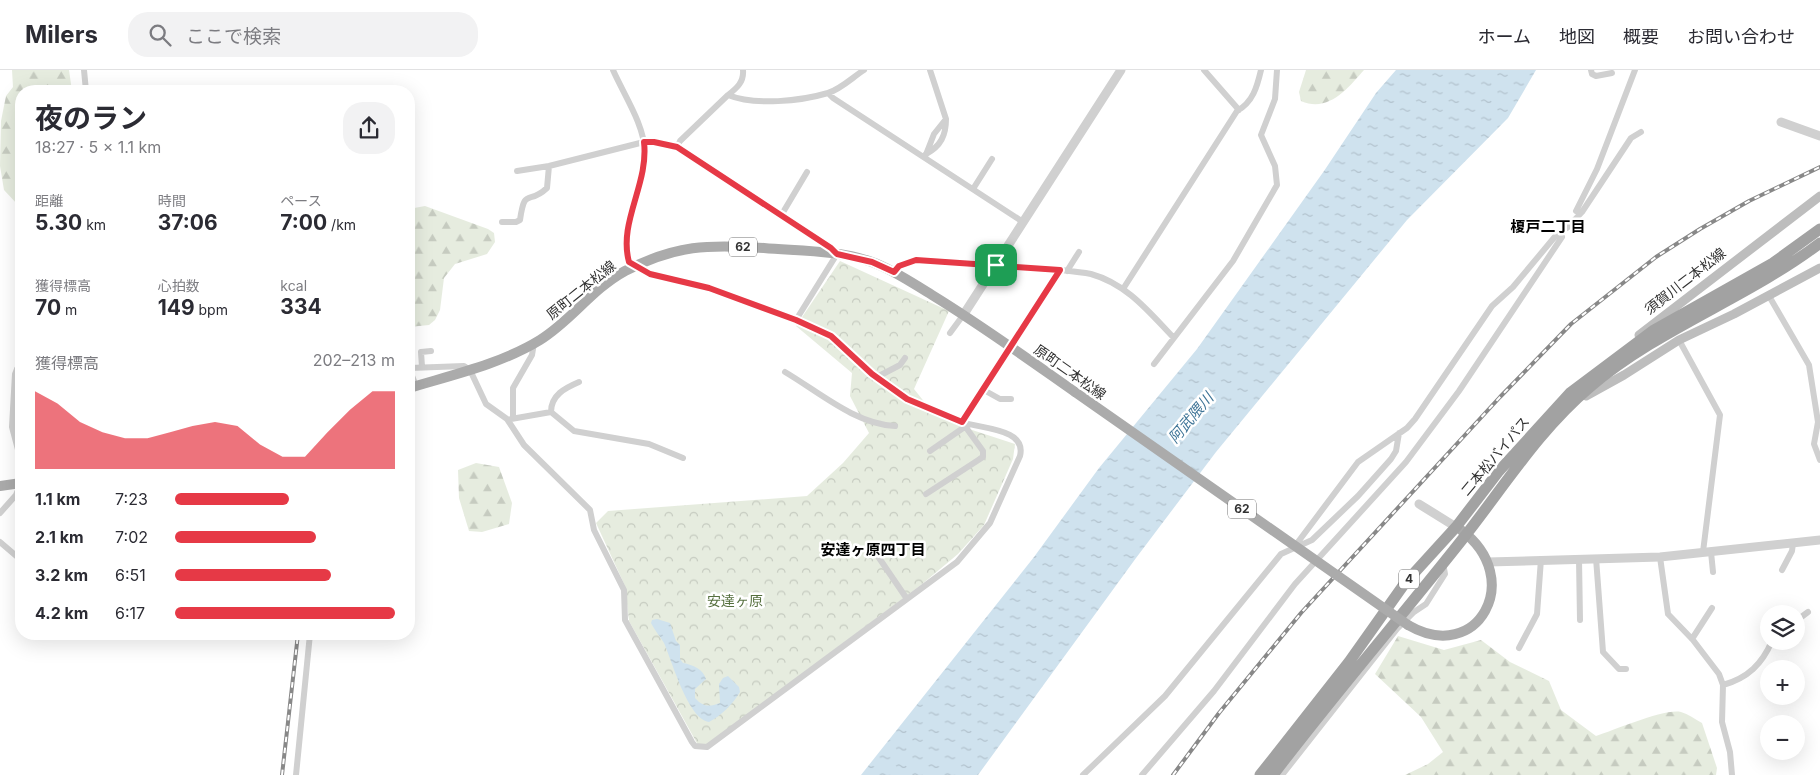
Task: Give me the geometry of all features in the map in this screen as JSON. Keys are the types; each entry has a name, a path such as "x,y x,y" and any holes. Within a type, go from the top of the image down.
{"highway":[{"name":"二本松バイパス","path":"1260,775 1349,662 1405,583 1456,526 1499,471 1570,393 1654,330 1772,263 1820,229"},
{"name":"二本松バイパス","path":"1273,775 1467,534 1502,485 1589,388 1638,352 1795,263 1820,243"}],"main road":[{"name":"須賀川二本松線","path":"1570,393 1683,300 1820,196"},
{"name":"原町二本松線","path":"415,386 470,370 534,343 552,331 602,287 635,267 670,251 711,245 837,254 872,262 894,272 964,314 1408,625 1426,633 1442,635 1462,632 1482,617 1490,599 1493,582 1488,562 1475,541 1456,526"},
{"path":"1570,407 1679,340 1770,296 1820,268"},
{"path":"0,486 15,484"}],"street":[{"path":"84,70 85,85"},
{"path":"415,368 464,366 470,370 486,404 510,419 524,445 590,510 594,530 624,590 625,620 696,746 707,747 957,562 988,526 1020,456 1021,444 1014,436 964,424 907,399 876,377 831,336 796,320 709,288 650,274 629,262 626,236 642,175 644,142 613,70"},
{"path":"677,147 680,141 739,86 743,79 743,70"},
{"path":"728,96 789,101 828,93 864,70"},
{"path":"926,156 934,134 946,118 930,70"},
{"path":"950,332 996,265 1121,70"},
{"path":"1204,70 1239,110"},
{"path":"1123,289 1239,110 1251,99 1261,70"},
{"path":"1154,364 1233,261 1276,185 1275,166 1261,135 1275,99 1277,70"},
{"path":"1591,70 1596,76 1612,73"},
{"path":"1576,211 1597,169 1635,70"},
{"path":"828,93 1024,222"},
{"path":"1781,122 1820,136"},
{"path":"1295,546 1362,458 1407,428 1421,411 1436,386 1492,306 1513,287 1558,233 1567,228 1582,212 1631,138 1642,132"},
{"path":"517,171 549,166 644,142 677,147 782,214 837,254 796,320"},
{"path":"973,189 992,159"},
{"path":"502,222 516,222 520,220 521,204 524,200 547,188 549,166"},
{"path":"782,214 807,172"},
{"path":"1142,775 1214,691 1295,584 1406,462 1459,391 1562,237"},
{"path":"930,450 964,424 982,389 1064,270 1079,252"},
{"path":"894,272 899,266 916,260 1064,270 1091,274 1133,295 1173,337"},
{"path":"1770,296 1809,365 1818,422 1814,444 1820,460"},
{"path":"1679,340 1720,415 1707,552 1713,572"},
{"path":"510,419 513,388 532,355 534,343"},
{"path":"422,367 421,352 431,351"},
{"path":"876,377 900,365 905,358"},
{"path":"785,372 849,412 877,425 895,426"},
{"path":"15,374 11,414 15,438"},
{"path":"551,412 558,394 564,388 579,382"},
{"path":"982,389 1000,399 1011,399"},
{"path":"510,419 551,412 574,431 649,444 683,458"},
{"path":"926,494 982,457 983,451 964,424"},
{"path":"1083,775 1166,696 1281,554 1312,540 1358,496 1392,459 1396,451 1398,433"},
{"path":"0,513 15,496"},
{"path":"1419,504 1456,526"},
{"path":"1488,562 1660,557 1819,540"},
{"path":"0,542 15,555"},
{"path":"1782,570 1792,551 1793,543"},
{"path":"877,555 907,599"},
{"path":"1660,557 1668,614 1715,666 1723,685 1722,722 1730,752 1732,775"},
{"path":"1596,558 1603,652 1619,669 1626,669"},
{"path":"1519,648 1537,614 1541,559"},
{"path":"1579,559 1580,620"},
{"path":"1282,775 1397,629 1414,612 1426,604 1445,574 1443,563"},
{"path":"1692,639 1712,608"},
{"path":"296,775 309,640"},
{"path":"1723,685 1743,678 1757,667 1767,650"}],"green space":[{"path":"12,70 69,70 71,85 15,85 15,202 4,190 0,166 1,121 6,96 13,87"},
{"path":"1306,70 1364,70 1337,97 1320,104 1311,104 1301,101 1299,92"},
{"path":"425,206 488,229 494,233 495,242 487,254 455,264 444,278 440,310 435,320 429,325 415,326 415,208"},
{"name":"安達ヶ原","path":"840,261 949,311 914,389 934,414 960,426 1015,444 1013,459 984,525 958,554 921,585 708,744 698,745 629,621 625,586 596,523 608,511 807,496 843,463 869,433 850,396 852,373 796,326"},
{"path":"476,463 499,467 512,503 509,524 482,532 469,531 459,498 458,470"},
{"path":"1398,636 1444,650 1481,640 1510,662 1549,681 1561,710 1596,736 1664,713 1681,712 1686,714 1702,723 1717,768 1716,775 1405,775 1428,764 1443,752 1421,717 1375,674"}],"water":[{"name":"阿武隈川","path":"1396,70 1536,70 1508,118 1407,220 1216,452 1136,558 978,775 861,775 1034,557 1099,468 1197,349 1324,171 1376,93"},
{"path":"657,619 670,623 676,641 680,645 680,659 683,663 697,668 705,676 706,679 695,689 695,698 698,701 706,705 720,703 719,684 723,678 728,676 739,687 740,692 730,705 709,722 701,718 694,711 688,700 664,643 651,623 652,620"}],"railway":[{"path":"1173,775 1219,713 1301,613 1500,397 1571,324 1656,257 1700,229 1749,201 1820,167"},
{"path":"282,775 297,640"}],"district":[{"name":"榎戸二丁目","path":"1548,227"},
{"name":"安達ヶ原四丁目","path":"873,550"}],"route":[{"path":"644,142 677,147 782,214 837,254 872,262 894,272 899,266 916,260 996,265 1060,270 962,422 907,399 872,374 831,336 796,320 709,288 650,274 629,262 626,252 626,236 645,161 644,142"}]}
